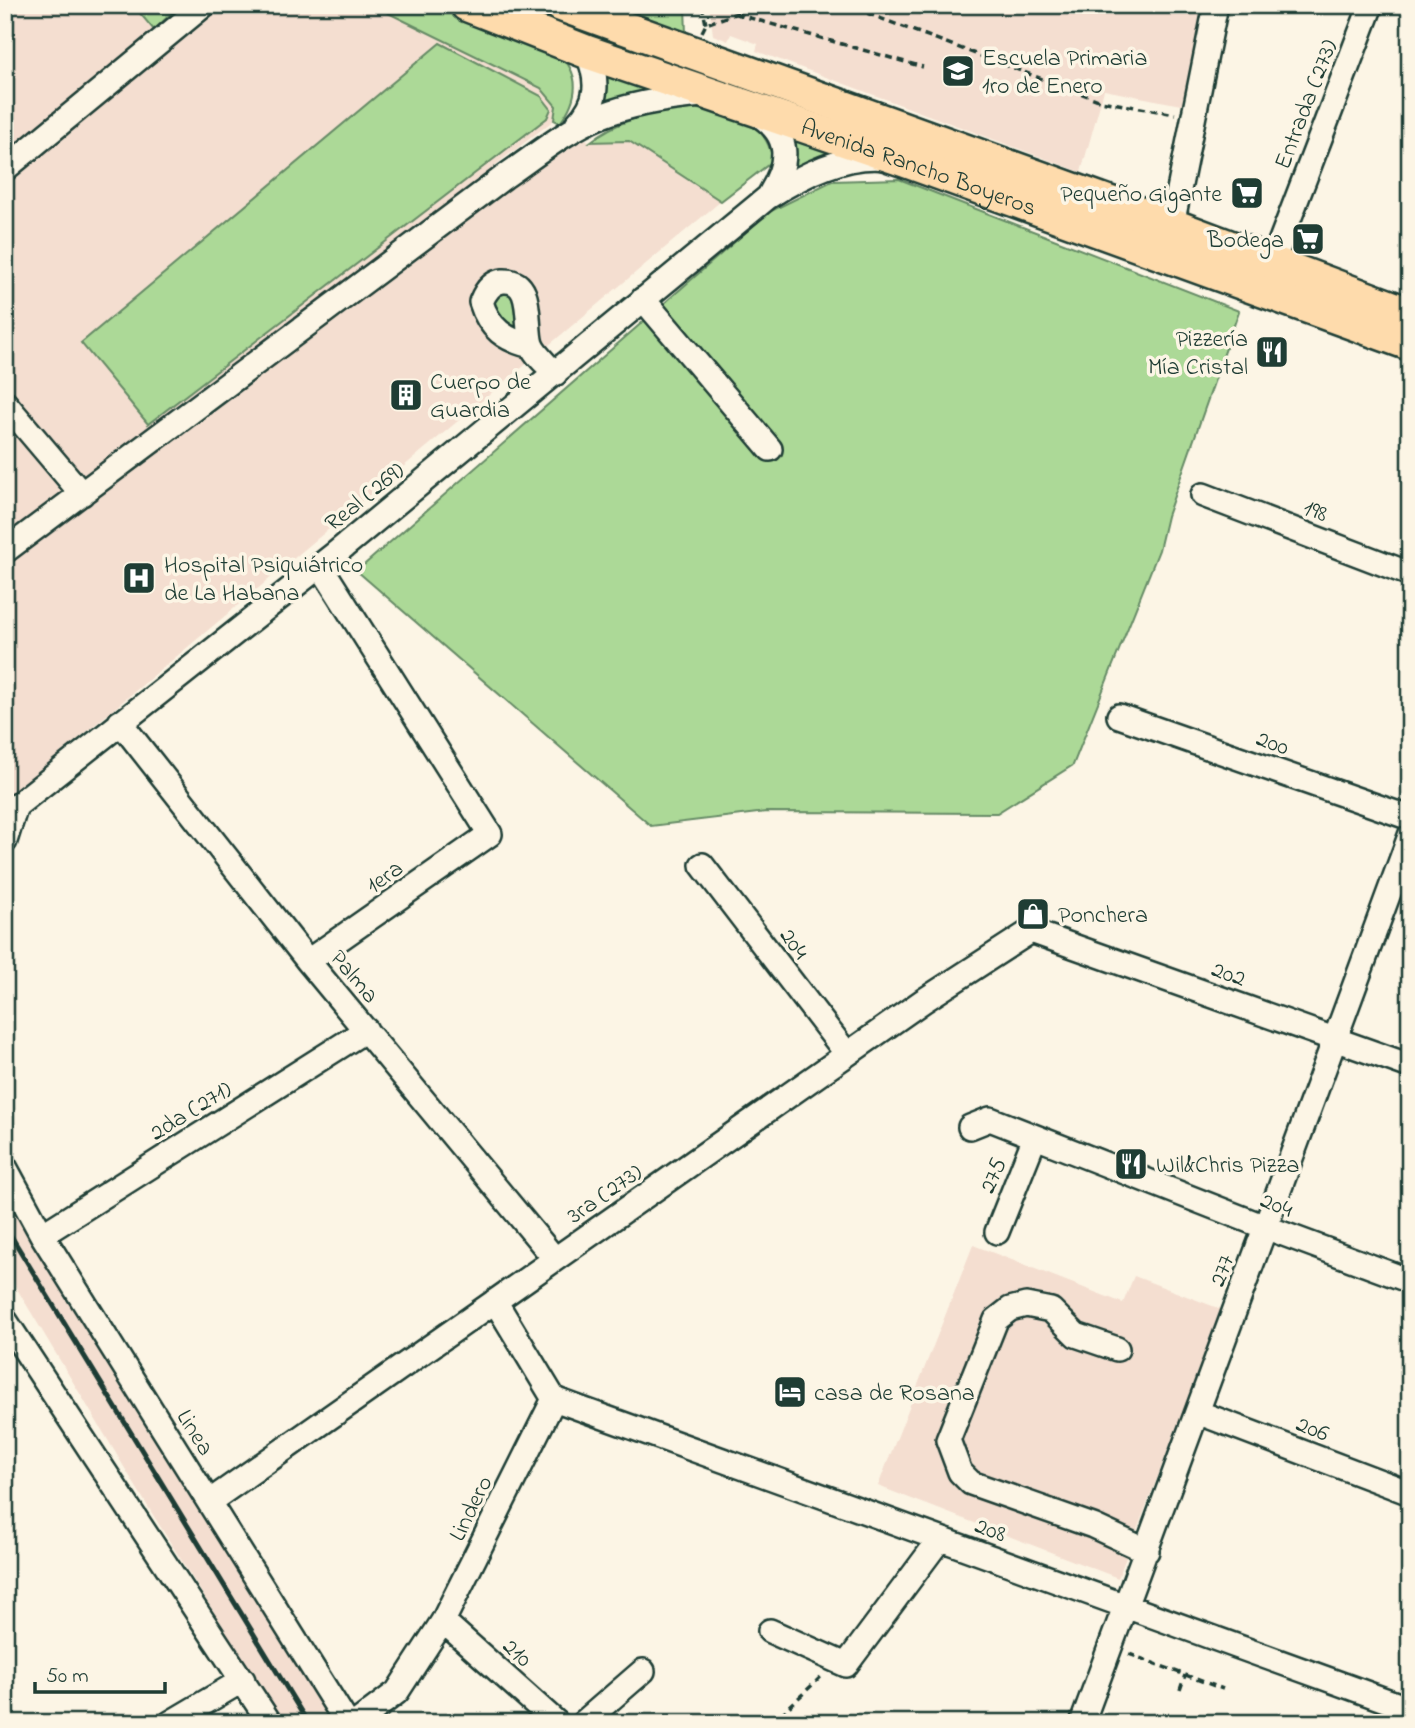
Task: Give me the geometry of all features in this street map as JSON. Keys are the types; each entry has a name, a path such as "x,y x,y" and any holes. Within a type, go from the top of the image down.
{"highway":[{"name":"Avenida Rancho Boyeros","path":"467,5 587,52 906,161 1410,344"},
{"name":"Avenida Rancho Boyeros","path":"561,5 1273,261 1410,314"}],"street":[{"path":"5,169 204,5"},
{"path":"1172,225 1216,5"},
{"name":"Entrada (273)","path":"1273,261 1371,5"},
{"path":"568,133 589,110 597,89 587,52"},
{"path":"5,551 505,177 568,133 600,116 634,106 708,94"},
{"name":"Real (269)","path":"745,107 772,127 785,152 785,167 768,197"},
{"name":"Real (269)","path":"5,841 16,806 320,565 768,197 793,181 838,164 866,158 906,161"},
{"path":"643,299 770,449"},
{"path":"531,346 555,373"},
{"path":"5,403 82,494"},
{"name":"198","path":"1203,495 1410,574"},
{"name":"1era","path":"308,961 490,834 320,565"},
{"name":"200","path":"1119,716 1410,818"},
{"name":"Palma","path":"120,722 308,961 555,1259"},
{"name":"277","path":"1082,1723 1410,836"},
{"name":"204","path":"702,864 847,1054"},
{"name":"202","path":"1031,931 1410,1066"},
{"name":"3ra (273)","path":"209,1502 847,1054 1031,931"},
{"name":"2da (271)","path":"42,1235 366,1030"},
{"name":"204","path":"970,1127 989,1119 1410,1281"},
{"name":"275","path":"997,1232 1035,1137"},
{"name":"Linea","path":"5,1167 42,1235 346,1723"},
{"path":"495,1301 554,1399"},
{"path":"1117,1349 1076,1335 1051,1310 1026,1305 1010,1309 996,1320 948,1440 960,1472 971,1483 1093,1526 1147,1550"},
{"path":"5,1320 270,1723"},
{"name":"208","path":"554,1399 1410,1709"},
{"name":"Lindero","path":"356,1723 397,1692 443,1621 554,1399"},
{"name":"206","path":"1197,1412 1410,1493"},
{"path":"770,1631 846,1665 940,1539"},
{"name":"210","path":"443,1621 557,1723"},
{"path":"583,1723 642,1671"},
{"path":"170,1723 243,1680"}],"path":[{"path":"691,52 706,24 702,5"},
{"path":"706,24 760,5"},
{"path":"798,5 807,5"},
{"path":"845,5 1101,101 1194,117"},
{"path":"736,14 923,66"},
{"path":"1111,1647 1223,1689"},
{"path":"772,1723 838,1661"},
{"path":"1180,1690 1185,1675"}],"shaded area":[{"name":"Hospital Psiquiátrico de La Habana","path":"5,5 372,5 541,88 556,106 554,120 494,166 513,186 584,138 590,142 629,141 721,201 5,800"},
{"name":"Escuela Primaria 1ro de Enero","path":"709,5 1207,5 1186,106 1104,90 1081,172 756,51 758,44 731,34 728,41 713,35"},
{"path":"5,1186 336,1723 283,1723 150,1510 5,1269"},
{"path":"973,1245 1123,1303 1134,1276 1223,1310 1118,1578 878,1486"}],"green space":[{"path":"133,5 180,5 154,30"},
{"path":"372,5 430,5 557,52 571,69 574,78 571,105 560,123 554,120 556,106 541,88"},
{"path":"600,5 685,5 686,35"},
{"path":"440,43 541,96 551,109 547,118 148,424 81,343"},
{"path":"608,72 664,93 605,106"},
{"path":"688,107 729,115 753,125 769,146 773,161 721,201 629,141 590,142 624,122"},
{"path":"778,126 849,153 793,167"},
{"path":"899,179 1239,311 1167,516 1159,550 1073,765 997,813 766,812 651,826 357,571 769,212 832,181"},
{"path":"498,290 513,291 524,336 496,316 492,294"}],"railway":[{"path":"5,1226 308,1723"}],"place":[{"name":"Escuela Primaria 1ro de Enero","path":"958,71"},
{"name":"Pequeño Gigante","path":"1247,193"},
{"name":"Bodega","path":"1308,239"},
{"name":"Pizzería Mía Cristal","path":"1272,352"},
{"name":"Cuerpo de Guardia","path":"406,395"},
{"name":"Hospital Psiquiátrico de La Habana","path":"139,578"},
{"name":"Ponchera","path":"1033,914"},
{"name":"Wil&Chris Pizza","path":"1131,1164"},
{"name":"casa de Rosana","path":"790,1392"}]}
